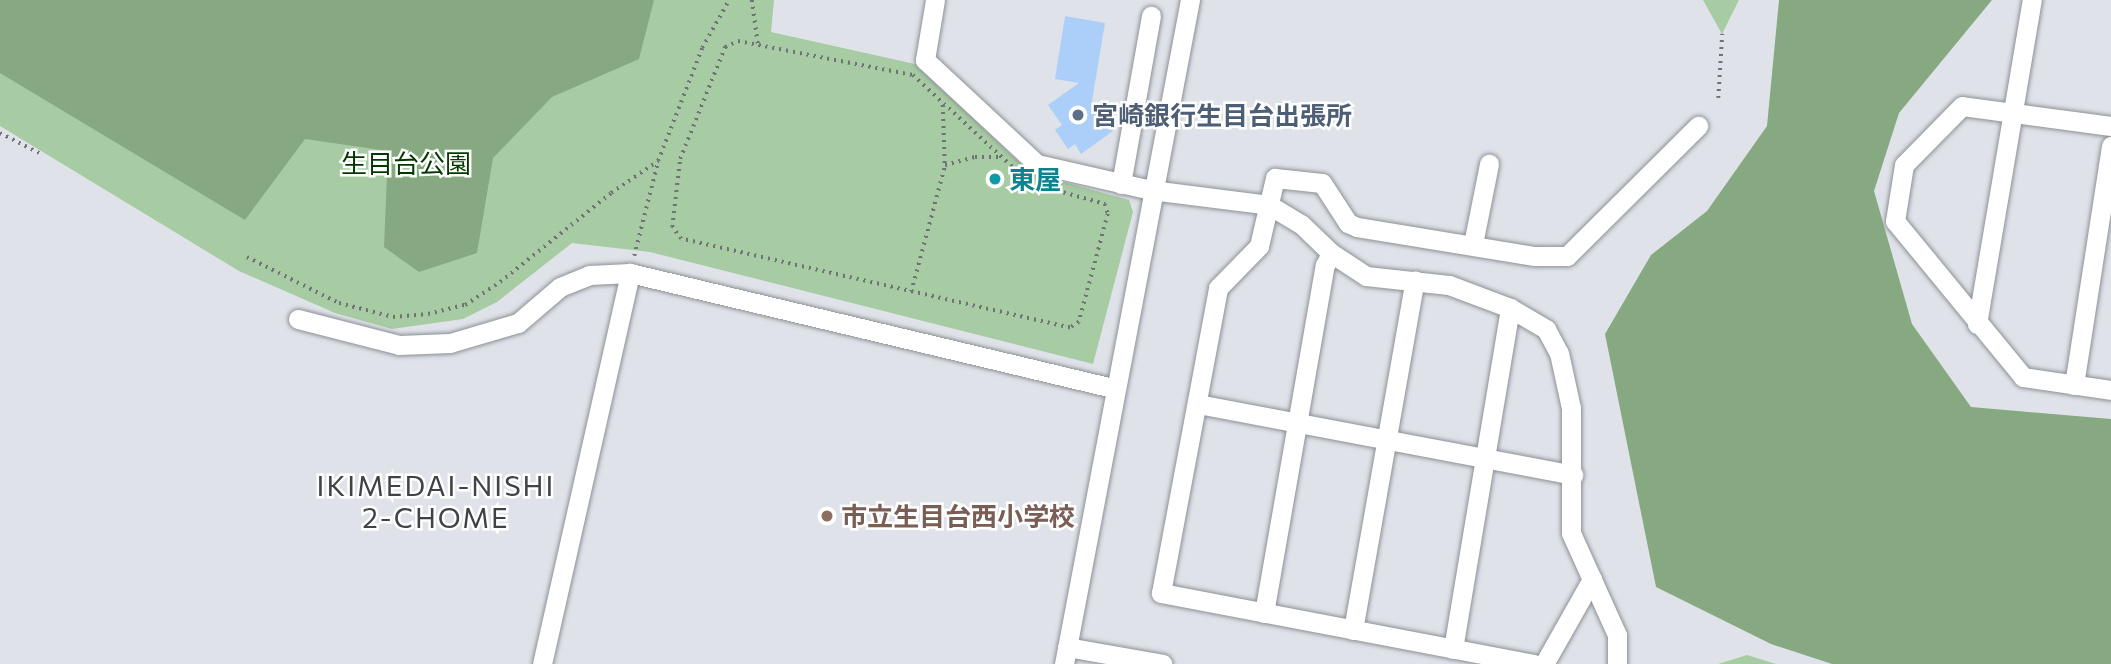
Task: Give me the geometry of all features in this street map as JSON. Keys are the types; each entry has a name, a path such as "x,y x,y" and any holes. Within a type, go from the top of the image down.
{"street":[{"path":"935,0 925,60 1037,164 1151,190 1269,205 1301,223 1331,253 1366,276 1448,285 1510,308 1546,329 1559,353 1571,408 1571,533 1617,635 1617,664"},
{"path":"1163,664 1066,655 1113,388 1190,0"},
{"path":"1977,324 2032,0"},
{"path":"1121,184 1151,16"},
{"path":"2111,126 1962,106 1904,165 1895,221 2023,377 2111,390"},
{"path":"1534,664 1161,593 1218,288 1259,246 1275,178 1322,183 1348,223 1357,227 1535,256 1567,256 1698,126"},
{"path":"2074,385 2111,146"},
{"path":"1473,244 1489,163"},
{"path":"1264,613 1296,423 1331,253"},
{"path":"298,318 399,345 450,343 518,323 560,287 589,275 631,268 1113,388"},
{"path":"542,664 631,268"},
{"path":"1353,630 1415,280"},
{"path":"1452,649 1488,458 1510,308"},
{"path":"1198,404 1573,475"},
{"path":"1545,664 1592,579"}],"path":[{"path":"631,268 658,161 702,48 729,0"},
{"path":"752,0 758,44"},
{"path":"1718,98 1723,34"},
{"path":"738,41 913,75 942,102 1030,183 1105,204 1108,214 1079,322 1070,328 681,239 672,228 680,159 725,47 738,41"},
{"path":"911,292 944,165 942,102"},
{"path":"0,133 39,153"},
{"path":"944,165 975,156 1002,157"},
{"path":"247,257 339,303 393,317 428,314 465,306 658,161"}],"green space":[{"name":"生目台公園","path":"0,0 774,0 771,32 915,64 1031,173 1129,200 1133,212 1093,364 650,252 572,243 497,302 463,319 392,329 335,313 239,271 0,126"},
{"path":"0,0 654,0 639,59 552,97 493,158 477,253 419,272 384,247 388,151 305,139 245,220 0,73"},
{"path":"1703,0 1739,0 1722,34"},
{"path":"1779,0 1992,0 1899,113 1874,191 1912,324 1971,407 2111,419 2111,664 1832,664 1771,644 1656,587 1605,334 1651,255 1707,211 1767,126"},
{"path":"1747,655 1776,664 1718,664"}],"building":[{"path":"1065,16 1105,23 1092,101 1113,131 1081,154 1075,144 1068,149 1055,130 1062,125 1048,105 1079,83 1055,79"}],"place":[{"name":"宮崎銀行生目台出張所","path":"1078,115"},
{"name":"東屋","path":"995,179"},
{"name":"市立生目台西小学校","path":"827,516"}],"district":[{"name":"IKIMEDAI-NISHI 2-CHOME","path":"436,501"}]}
